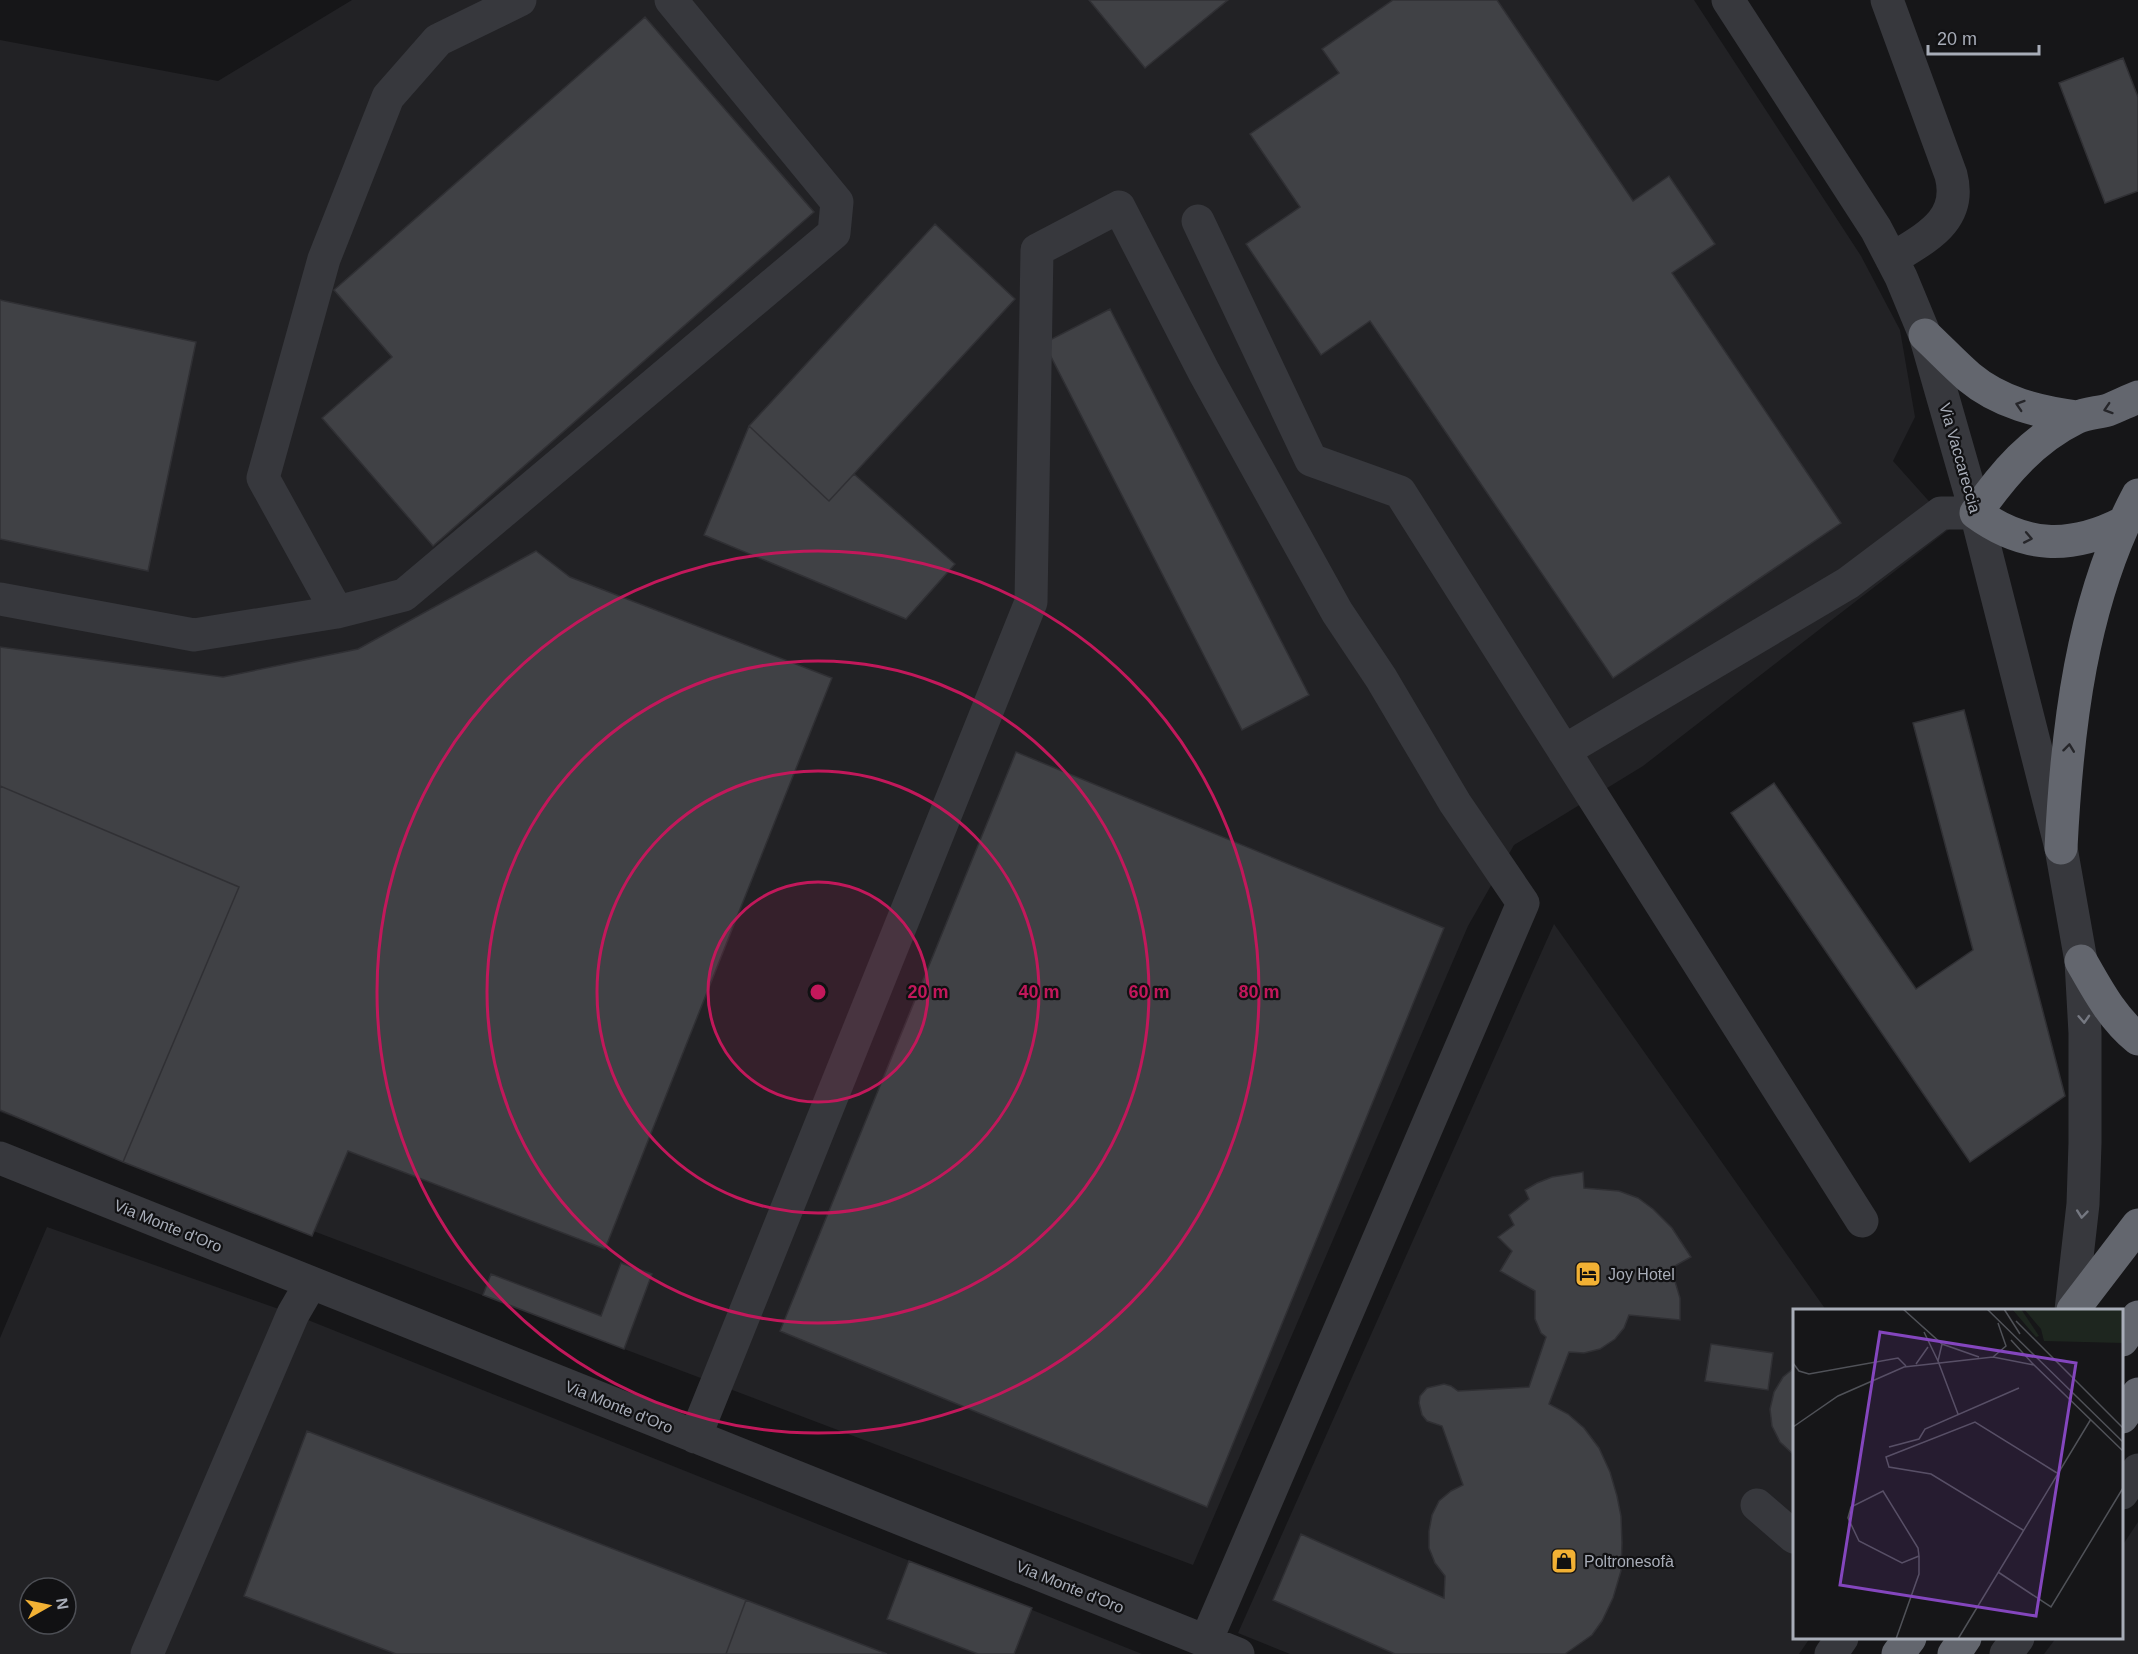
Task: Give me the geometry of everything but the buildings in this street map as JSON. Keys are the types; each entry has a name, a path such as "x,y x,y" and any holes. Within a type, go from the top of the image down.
{"highway":[{"path":"1925,335 1969,377 1994,394 2008,401 2049,413 2077,417"},
{"path":"2131,509 2100,534 2048,542 2009,534 1976,513 2000,479 2018,459 2047,436 2077,417 2107,410 2138,398"},
{"path":"2061,848 2064,786 2080,674 2096,603 2131,509"},
{"path":"2081,961 2115,1016 2138,1039"},
{"path":"2074,1309 2138,1225"},
{"path":"2123,1337 2138,1317"},
{"path":"2123,1414 2138,1394"},
{"path":"1898,1654 1909,1639"},
{"path":"1954,1654 1964,1639"}],"street":[{"path":"337,612 262,478 324,259 388,97 438,40 520,0"},
{"path":"0,599 194,635 337,612 404,595 834,233 837,202 671,0"},
{"name":"Via Vaccareccia","path":"1728,0 1876,229 1892,259 1925,335 1976,513 2061,848 2081,961 2085,1042 2085,1143 2083,1204 2072,1309"},
{"path":"1887,0 1951,175 1953,187 1952,204 1941,225 1892,259"},
{"path":"695,1437 1031,602 1037,250 1119,207 1204,372 1336,612 1380,678 1455,803 1523,903 1206,1641"},
{"path":"1198,221 1311,460 1400,492 1862,1221"},
{"path":"1564,751 1848,583 1941,513 1976,513"},
{"name":"Via Monte d'Oro","path":"0,1158 1238,1654"},
{"path":"147,1654 293,1314 311,1283"},
{"path":"2123,1490 2138,1470"},
{"path":"1757,1505 1793,1536"},
{"path":"1830,1654 1841,1639"},
{"path":"2006,1654 2017,1639"}],"shaded area":[{"path":"352,0 1694,0 1861,256 1900,330 1915,417 1893,461 1952,527 1643,766 1514,845 1468,926 1193,1565 0,1112 0,40 218,81"},
{"path":"1554,924 1825,1309 1793,1309 1793,1639 1809,1639 1799,1654 1290,1654 1238,1633"},
{"path":"47,1227 293,1314 1142,1654 0,1654 0,1338"},
{"path":"2138,1522 2138,1654 2044,1654 2055,1639 2123,1639 2123,1544"}],"place":[{"name":"Joy Hotel","path":"1588,1274"},
{"name":"Poltronesofà","path":"1564,1561"}]}
